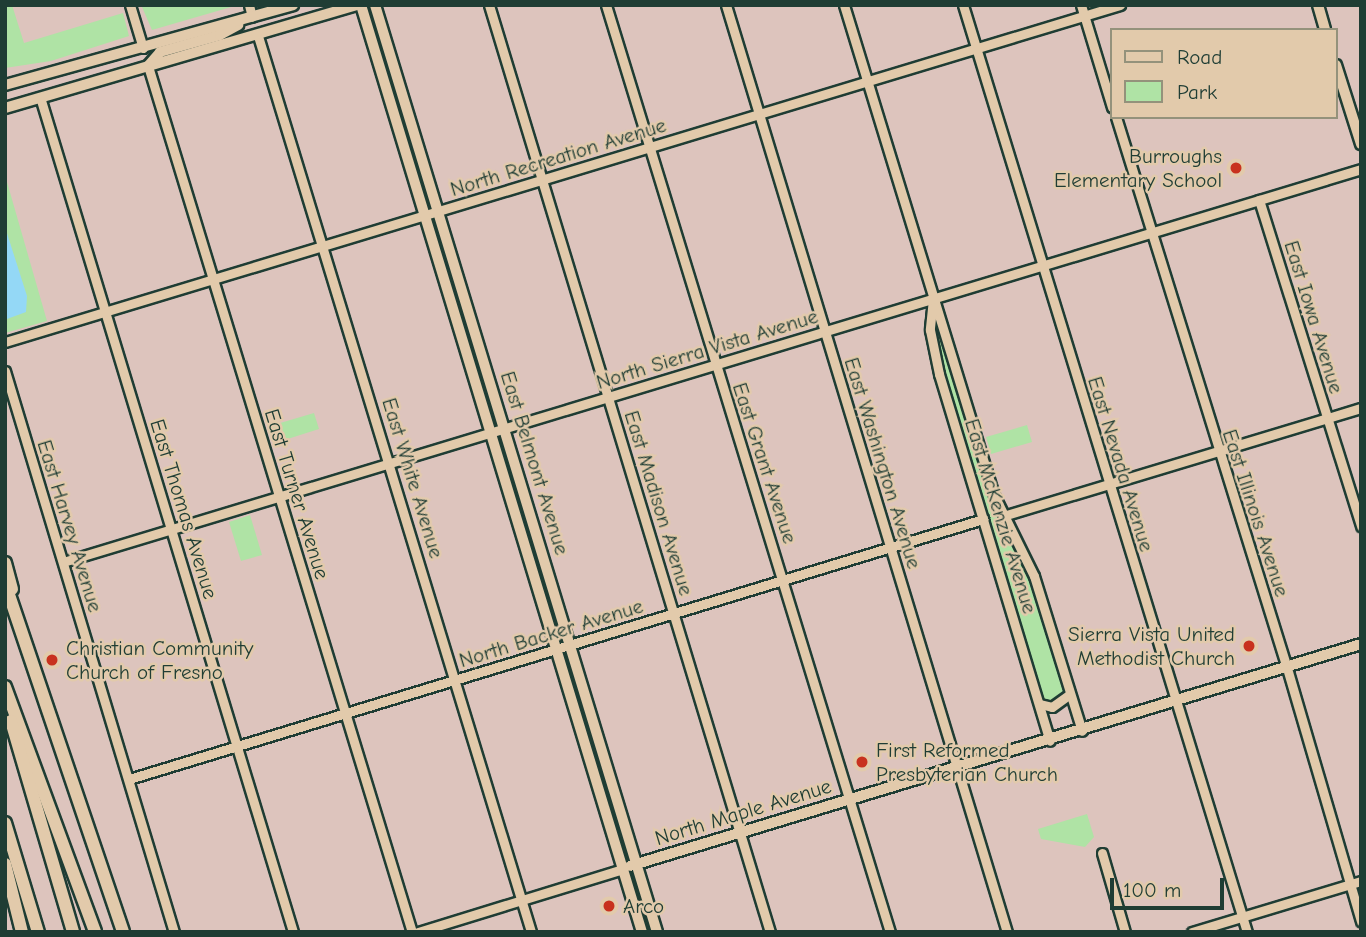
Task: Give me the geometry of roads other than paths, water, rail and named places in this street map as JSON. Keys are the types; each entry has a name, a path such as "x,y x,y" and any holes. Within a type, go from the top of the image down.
{"highway":[{"path":"5,563 20,623"},
{"path":"5,583 123,932"},
{"path":"5,687 95,932"},
{"path":"5,702 73,932"},
{"path":"5,823 38,932"},
{"path":"5,864 22,932"}],"main road":[{"path":"5,85 293,5"},
{"path":"5,108 360,5"},
{"name":"East Belmont Avenue","path":"360,5 642,932"},
{"name":"East Belmont Avenue","path":"375,5 657,932"},
{"path":"1318,5 1324,28"},
{"path":"148,66 160,52 220,35 252,17"},
{"path":"1338,71 1361,144"},
{"name":"North Maple Avenue","path":"623,869 1361,644"}],"street":[{"path":"130,5 143,48"},
{"path":"249,5 252,17"},
{"name":"East Madison Avenue","path":"489,5 770,932"},
{"name":"East Grant Avenue","path":"606,5 890,932"},
{"name":"East Washington Avenue","path":"726,5 761,113 824,333 1007,932"},
{"name":"East McKenzie Avenue","path":"844,5 994,495 1034,576 1082,731"},
{"name":"East Nevada Avenue","path":"963,5 1174,701 1247,932"},
{"path":"1081,5 1110,100"},
{"name":"North Recreation Avenue","path":"5,342 1120,5"},
{"name":"East White Avenue","path":"258,36 390,462 531,932"},
{"name":"East Turner Avenue","path":"148,66 412,932"},
{"name":"East Thomas Avenue","path":"40,97 293,932"},
{"name":"East Illinois Avenue","path":"1116,119 1287,668 1361,921"},
{"name":"North Sierra Vista Avenue","path":"63,562 1361,169"},
{"name":"East Iowa Avenue","path":"1259,200 1361,526"},
{"name":"East McKenzie Avenue","path":"933,299 930,330 939,374 1050,741"},
{"name":"East Harvey Avenue","path":"5,372 174,932"},
{"path":"1003,516 1361,408"},
{"name":"North Backer Avenue","path":"129,779 557,651 983,519"},
{"path":"1040,704 1052,707 1070,694"},
{"path":"1102,853 1125,932"},
{"name":"North Maple Avenue","path":"418,932 623,869"},
{"path":"1192,932 1361,881"}],"water":[{"path":"5,227 27,296 26,312 7,319"}],"place":[{"name":"Burroughs Elementary School","path":"1236,168"},
{"name":"Sierra Vista United Methodist Church","path":"1249,646"},
{"name":"Christian Community Church of Fresno","path":"52,660"},
{"name":"First Reformed Presbyterian Church","path":"862,762"},
{"name":"Arco","path":"609,906"}]}
